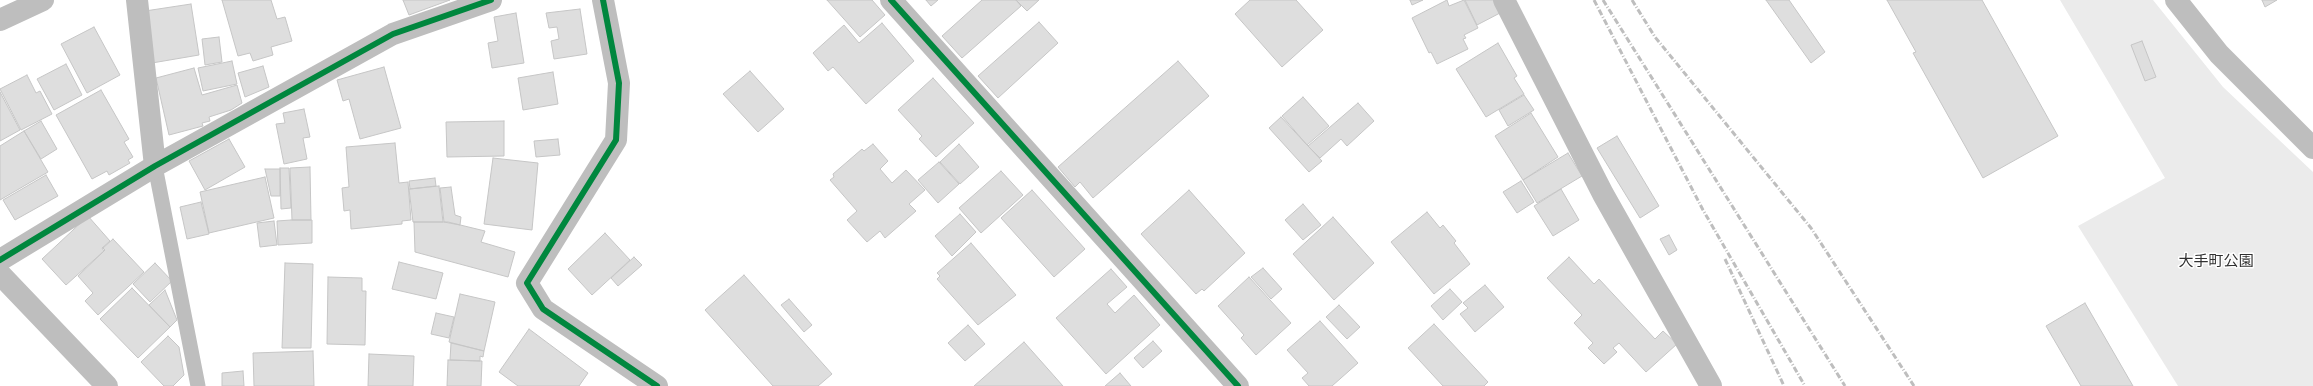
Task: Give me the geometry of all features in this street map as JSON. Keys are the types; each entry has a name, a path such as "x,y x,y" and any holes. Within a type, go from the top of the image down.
{"street":[{"path":"0,20 43,0"},
{"path":"137,0 155,166"},
{"path":"0,260 155,166 393,34 491,0"},
{"path":"603,0 619,83 616,140 527,283 543,309 657,386"},
{"path":"891,0 1238,386"},
{"path":"1504,0 1603,194 1711,386"},
{"path":"2176,0 2218,54 2313,148"},
{"path":"0,274 107,386"}],"lane":[{"path":"155,166 198,386"}],"green space":[{"name":"大手町公園","path":"2060,0 2153,0 2223,87 2313,172 2313,386 2178,386 2078,226 2165,178"}],"building":[{"path":"222,0 271,0 277,19 285,17 292,41 271,47 273,55 253,61 250,53 238,56"},
{"path":"403,0 450,0 409,15"},
{"path":"827,0 872,0 885,15 860,37"},
{"path":"926,0 938,0 931,6"},
{"path":"982,0 1016,0 1021,6 962,58 942,36"},
{"path":"1016,0 1039,0 1027,11"},
{"path":"1250,0 1296,0 1323,30 1282,67 1235,14"},
{"path":"1410,0 1423,0 1412,5"},
{"path":"1447,0 1449,6 1464,0 1478,28 1464,35 1466,38 1463,39 1468,49 1437,64 1431,52 1429,53 1412,18"},
{"path":"1465,0 1494,0 1500,13 1477,25"},
{"path":"1766,0 1789,0 1825,52 1811,63"},
{"path":"1887,0 1982,0 2058,136 1983,178 1913,53 1916,52"},
{"path":"2262,0 2277,0 2265,7"},
{"path":"191,4 199,55 152,63 145,11"},
{"path":"580,9 587,54 554,59 551,41 559,39 557,27 549,28 546,13"},
{"path":"516,13 524,63 492,68 488,43 498,41 494,17"},
{"path":"1039,22 1058,43 998,98 978,76"},
{"path":"882,23 914,61 866,104 833,67 828,71 813,53 844,25 859,43"},
{"path":"94,27 120,75 87,93 61,44"},
{"path":"219,37 222,62 205,65 202,39"},
{"path":"2142,41 2156,77 2145,81 2131,45"},
{"path":"1498,43 1517,76 1514,78 1524,94 1486,117 1456,69"},
{"path":"232,61 237,84 203,91 198,68"},
{"path":"1178,61 1209,96 1093,198 1080,182 1075,187 1058,167"},
{"path":"66,64 82,95 54,110 37,79"},
{"path":"263,66 269,87 245,97 238,73"},
{"path":"384,67 401,128 360,139 349,99 343,101 337,80"},
{"path":"194,68 202,95 237,85 242,103 231,110 209,117 210,121 202,123 203,126 169,135 156,78"},
{"path":"750,71 784,109 758,132 723,94"},
{"path":"553,72 558,104 523,110 518,78"},
{"path":"27,75 36,93 40,91 52,114 21,130 0,89"},
{"path":"933,78 974,123 936,157 919,139 922,136 898,110"},
{"path":"101,90 129,139 124,142 133,157 128,160 130,163 109,175 107,171 92,179 56,115"},
{"path":"0,92 20,130 0,141"},
{"path":"1524,95 1534,110 1508,126 1499,110"},
{"path":"1303,97 1329,126 1307,145 1282,116"},
{"path":"1358,103 1374,121 1347,146 1341,139 1320,158 1308,146"},
{"path":"304,109 310,137 303,138 307,159 284,164 276,124 285,123 283,113"},
{"path":"1531,113 1558,157 1523,180 1495,136"},
{"path":"1281,117 1322,161 1309,172 1269,128"},
{"path":"41,121 57,149 41,159 24,131"},
{"path":"504,121 504,156 447,157 446,122"},
{"path":"24,131 48,172 0,200 0,146"},
{"path":"1617,136 1659,206 1640,218 1597,148"},
{"path":"229,139 245,167 205,190 189,161"},
{"path":"558,139 560,155 536,157 534,141"},
{"path":"395,143 399,183 408,182 411,220 402,221 402,224 351,229 350,210 344,211 342,188 349,187 346,147"},
{"path":"873,144 888,161 880,169 892,183 906,170 925,190 909,204 916,211 885,238 880,231 867,242 847,220 857,211 830,180 834,177 833,174 862,149 864,151"},
{"path":"959,144 979,167 960,184 940,162"},
{"path":"1568,153 1582,176 1537,203 1523,180"},
{"path":"493,158 538,163 532,230 484,224"},
{"path":"939,162 959,184 938,203 918,180"},
{"path":"310,167 311,220 292,220 290,168"},
{"path":"280,168 289,168 291,208 281,209"},
{"path":"265,169 280,169 280,196 271,196"},
{"path":"1001,171 1023,195 981,233 959,208"},
{"path":"46,175 58,196 15,220 3,200"},
{"path":"265,177 274,218 209,233 200,192"},
{"path":"435,178 436,186 410,189 409,181"},
{"path":"1521,181 1534,202 1517,213 1503,192"},
{"path":"439,186 443,222 413,222 409,189"},
{"path":"451,187 455,215 461,217 460,225 444,222 440,188"},
{"path":"1561,189 1579,220 1553,236 1534,206"},
{"path":"1032,190 1085,249 1054,277 1001,218"},
{"path":"1189,190 1245,253 1204,291 1202,289 1196,294 1141,234"},
{"path":"201,202 209,234 187,239 180,207"},
{"path":"1303,204 1321,225 1303,240 1285,220"},
{"path":"1427,212 1440,228 1443,225 1456,241 1454,243 1470,264 1434,294 1391,242"},
{"path":"960,214 976,232 952,256 935,236"},
{"path":"88,216 110,241 102,248 104,251 66,285 42,259"},
{"path":"1333,217 1374,263 1334,300 1293,254"},
{"path":"312,220 312,243 278,245 277,221"},
{"path":"274,221 277,245 260,247 257,223"},
{"path":"414,222 448,222 485,231 481,242 515,252 508,277 415,252"},
{"path":"605,233 630,260 592,295 568,269"},
{"path":"1669,235 1677,250 1669,255 1660,239"},
{"path":"113,239 144,272 98,315 85,301 93,293 78,276 105,250 103,248"},
{"path":"971,243 1016,295 978,325 937,279 940,276 937,273"},
{"path":"634,257 642,265 618,286 611,278"},
{"path":"1569,257 1594,284 1599,279 1655,339 1663,331 1677,344 1646,372 1619,343 1613,348 1617,352 1604,364 1588,348 1593,343 1574,323 1582,315 1547,278"},
{"path":"399,262 443,273 436,299 392,289"},
{"path":"155,263 172,281 150,302 133,284"},
{"path":"285,263 313,264 311,348 282,348"},
{"path":"1263,268 1282,289 1271,299 1251,277"},
{"path":"1111,269 1127,287 1107,304 1115,313 1134,295 1160,325 1106,374 1056,318"},
{"path":"744,275 832,374 818,386 773,386 705,310"},
{"path":"328,277 362,278 362,291 366,291 365,345 327,344"},
{"path":"1249,277 1291,323 1256,355 1241,338 1244,335 1218,306"},
{"path":"1485,285 1504,307 1475,332 1460,314 1468,308 1463,303"},
{"path":"132,288 170,327 138,358 100,319"},
{"path":"1450,289 1462,302 1443,320 1431,306"},
{"path":"165,290 177,320 170,327 149,305"},
{"path":"460,294 495,302 484,351 449,342"},
{"path":"789,299 812,325 804,332 781,305"},
{"path":"2085,303 2133,386 2081,386 2046,326"},
{"path":"1339,305 1360,327 1347,339 1326,317"},
{"path":"436,313 454,317 449,338 431,334"},
{"path":"1320,321 1358,363 1332,386 1309,386 1302,378 1308,373 1287,350"},
{"path":"1434,324 1488,382 1484,386 1443,386 1408,348"},
{"path":"968,325 985,344 965,361 948,343"},
{"path":"529,329 588,373 579,386 518,386 499,372"},
{"path":"168,336 179,347 184,375 173,386 164,386 141,362"},
{"path":"1153,341 1162,351 1143,368 1134,358"},
{"path":"1024,342 1063,386 974,386"},
{"path":"451,343 484,351 483,357 480,356 480,361 450,360"},
{"path":"313,351 314,386 254,386 253,353"},
{"path":"369,354 414,356 413,386 368,386"},
{"path":"448,360 482,361 481,386 447,386"},
{"path":"243,371 244,386 222,386 222,373"},
{"path":"1120,373 1131,386 1105,386"}],"railway":[{"path":"1594,0 1703,210 1805,386"},
{"path":"1603,0 1845,386"},
{"path":"1632,0 1655,37 1811,228 1914,386"},
{"path":"1725,259 1784,386"}],"cycle path":[{"path":"0,260 155,166 393,34 491,0"},
{"path":"603,0 619,83 616,140 527,283 543,309 657,386"},
{"path":"891,0 1238,386"}]}
